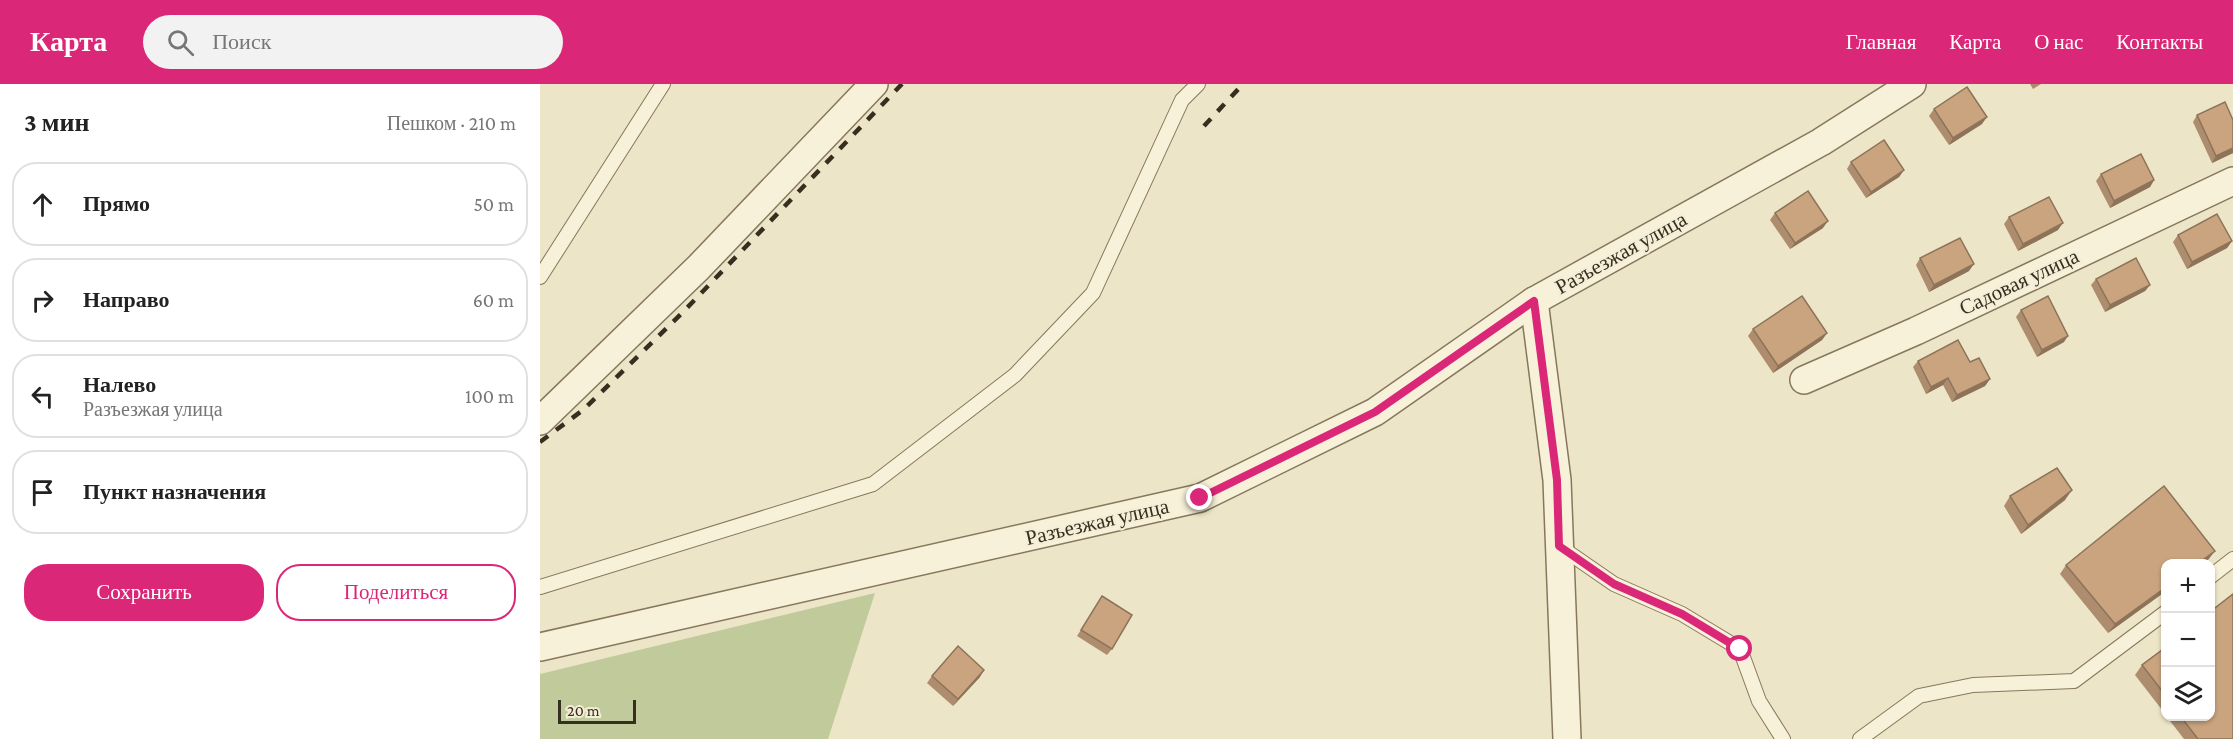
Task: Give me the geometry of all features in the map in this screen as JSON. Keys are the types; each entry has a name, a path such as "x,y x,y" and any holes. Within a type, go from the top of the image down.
{"street":[{"path":"540,421 699,267 874,84"},
{"name":"Разъезжая улица","path":"540,647 1200,498 1375,412 1534,301 1821,142 1912,84"},
{"name":"Садовая улица","path":"1804,380 1916,332 2233,181"},
{"path":"1534,301 1557,480 1567,739"}],"lane":[{"path":"540,277 663,84"},
{"path":"540,587 873,484 1016,375 1093,293 1182,100 1198,84"},
{"path":"1559,546 1614,584 1682,614 1740,649 1759,701 1783,739"},
{"path":"2215,574 2233,559"},
{"path":"1860,739 1919,696 1973,685 2074,681 2165,613"}],"green space":[{"path":"875,593 828,739 540,739 540,674"}],"building":[{"path":"1967,87 1987,117 1953,138 1934,109"},
{"path":"2225,102 2233,120 2233,148 2216,156 2197,115"},
{"path":"1884,140 1904,170 1871,192 1851,162"},
{"path":"2141,154 2154,180 2114,201 2101,174"},
{"path":"1808,191 1828,221 1795,243 1775,213"},
{"path":"2049,197 2063,223 2023,244 2009,217"},
{"path":"2217,214 2232,241 2192,262 2178,235"},
{"path":"1960,238 1974,264 1934,285 1920,258"},
{"path":"2136,258 2150,285 2110,305 2096,279"},
{"path":"1802,296 1827,333 1778,366 1753,329"},
{"path":"2048,296 2068,336 2042,350 2021,310"},
{"path":"1958,340 1970,362 1979,358 1990,379 1957,395 1948,378 1931,387 1918,361"},
{"path":"2057,468 2072,490 2028,525 2010,496"},
{"path":"2164,486 2215,551 2204,559 2161,559 2161,591 2115,624 2066,565"},
{"path":"2233,594 2233,739 2198,739 2184,721 2215,721 2215,608"},
{"path":"1102,596 1132,615 1112,649 1081,630"},
{"path":"958,646 984,670 958,699 932,676"},
{"path":"2161,651 2161,690 2142,665"}],"railway":[{"path":"540,442 583,410 684,311 902,84"},
{"path":"1204,126 1243,84"}],"route":[{"path":"1200,498 1375,412 1534,301 1557,480 1559,546 1614,584 1682,614 1740,649"}]}
